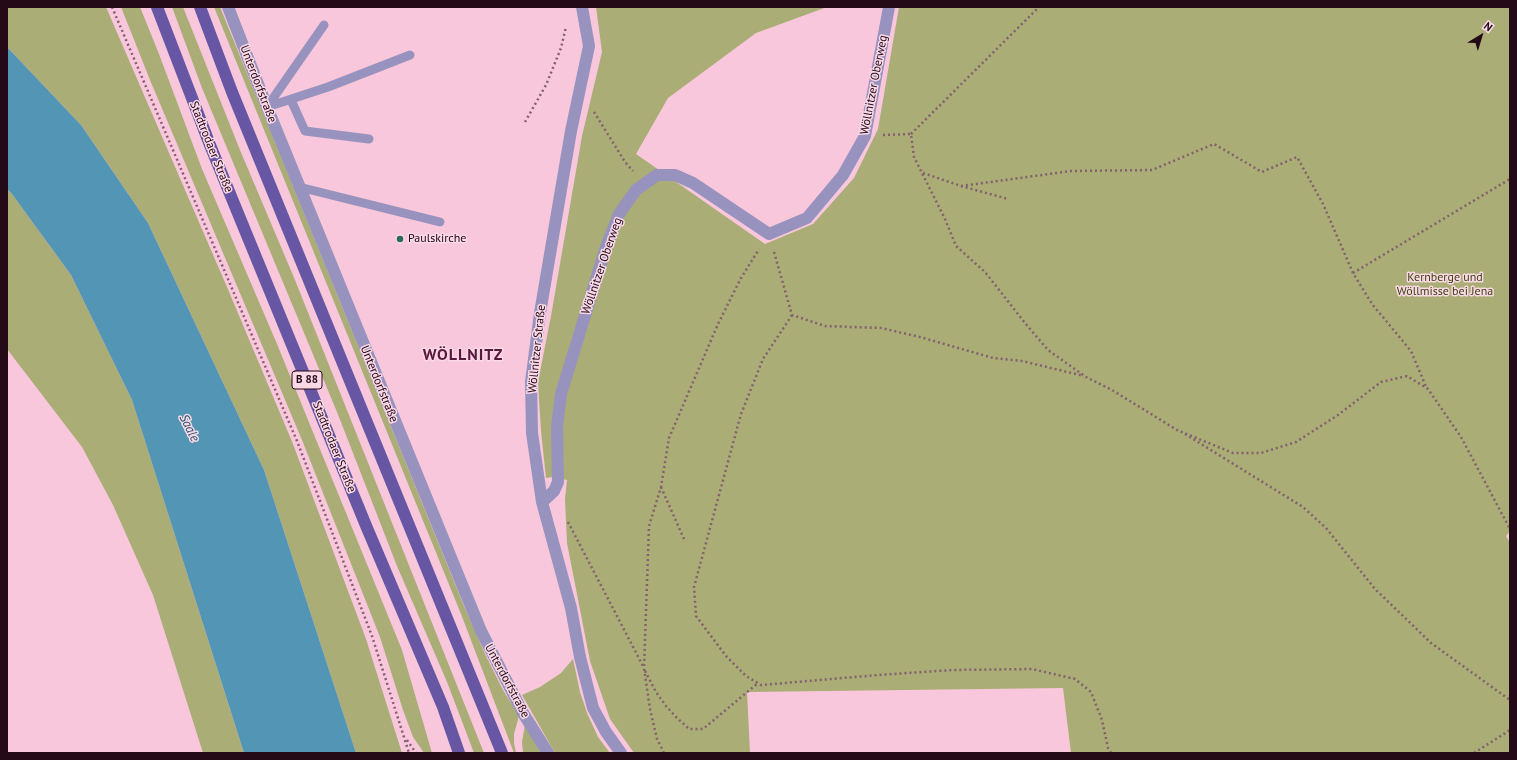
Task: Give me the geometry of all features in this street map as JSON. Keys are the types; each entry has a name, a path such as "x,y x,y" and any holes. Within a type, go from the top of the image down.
{"main road":[{"name":"Stadtrodaer Straße","path":"156,7 210,145 358,506 443,708 459,753"},
{"path":"200,7 232,92 502,753"}],"street":[{"name":"Unterdorfstraße","path":"228,7 299,187 481,631 523,713 548,753"},
{"name":"Wöllnitzer Straße","path":"582,7 589,46 570,139 541,306 531,382 532,433 542,502 571,608 580,657 593,708 606,732 621,753"},
{"name":"Wöllnitzer Oberweg","path":"542,502 554,491 558,482 557,427 561,394 606,247 619,214 636,190 657,175 675,175 692,183 769,234 807,218 843,175 865,136 889,7"}],"lane":[{"path":"267,107 324,25"},
{"path":"267,107 328,87 410,56"},
{"path":"291,100 305,131 369,139"},
{"path":"299,187 440,222"}],"path":[{"path":"112,7 297,441 372,636 410,753"},
{"path":"865,136 911,134 1039,7"},
{"path":"525,122 546,85 561,48 567,21"},
{"path":"593,110 625,162 645,184"},
{"path":"911,134 914,157 945,218 956,246 985,272 1048,350 1086,377 1112,390 1303,507 1326,528 1375,590 1431,643 1510,700"},
{"path":"961,186 1070,171 1152,170 1214,144 1262,172 1298,157 1323,204 1353,273 1372,304 1411,351 1428,389 1461,438 1510,529"},
{"path":"922,173 1008,199"},
{"path":"1353,273 1510,179"},
{"path":"769,234 792,315 763,359 740,414 694,587 696,616 726,656 746,676 761,685 952,670 1032,669 1075,679 1091,692 1102,720 1108,748 1111,753"},
{"path":"664,753 657,739 650,709 644,668 648,526 661,487 669,438 718,324 741,278 769,234"},
{"path":"792,315 825,326 881,328 920,337 993,358 1022,361 1086,377"},
{"path":"1177,430 1233,453 1262,453 1296,442 1338,415 1381,382 1407,376 1428,389"},
{"path":"661,487 684,539"},
{"path":"542,502 568,521 656,692 666,706 689,729 703,729 758,683"},
{"path":"1474,753 1485,744 1510,730"},
{"path":"405,738 416,753"}],"green space":[{"path":"7,7 106,7 293,444 366,639 402,753 356,753 264,470 148,223 81,125 7,47"},
{"path":"121,7 140,7 202,169 277,344 402,650 432,753 424,753 413,737 380,637 302,440 150,80"},
{"path":"172,7 183,7 240,150 295,280 484,753 474,753 447,682 397,566 337,412 202,88"},
{"path":"214,7 220,7 464,606 503,690 519,716 514,734 516,753 514,753 461,614"},
{"name":"Kernberge und Wöllmisse bei Jena","path":"596,7 827,7 756,33 668,98 636,154 765,244 813,224 854,178 878,129 899,7 1510,7 1510,531 1506,536 1510,543 1510,753 1071,753 1063,688 747,692 750,753 634,753 610,719 590,661 567,543 565,499 567,480 553,477 546,478 538,382 582,136 602,52"},
{"path":"7,189 71,275 132,400 244,753 203,753 153,595 113,505 82,447 7,349"},
{"path":"573,659 580,692 587,713 598,737 610,753 555,753 522,695 540,687 561,673"},
{"path":"525,725 541,753 523,753 522,742"}],"water":[{"name":"Saale","path":"7,47 81,125 148,223 264,470 356,753 244,753 132,400 71,275 7,189"}],"place":[{"name":"Paulskirche","path":"400,239"}],"district":[{"name":"WÖLLNITZ","path":"463,355"}]}
